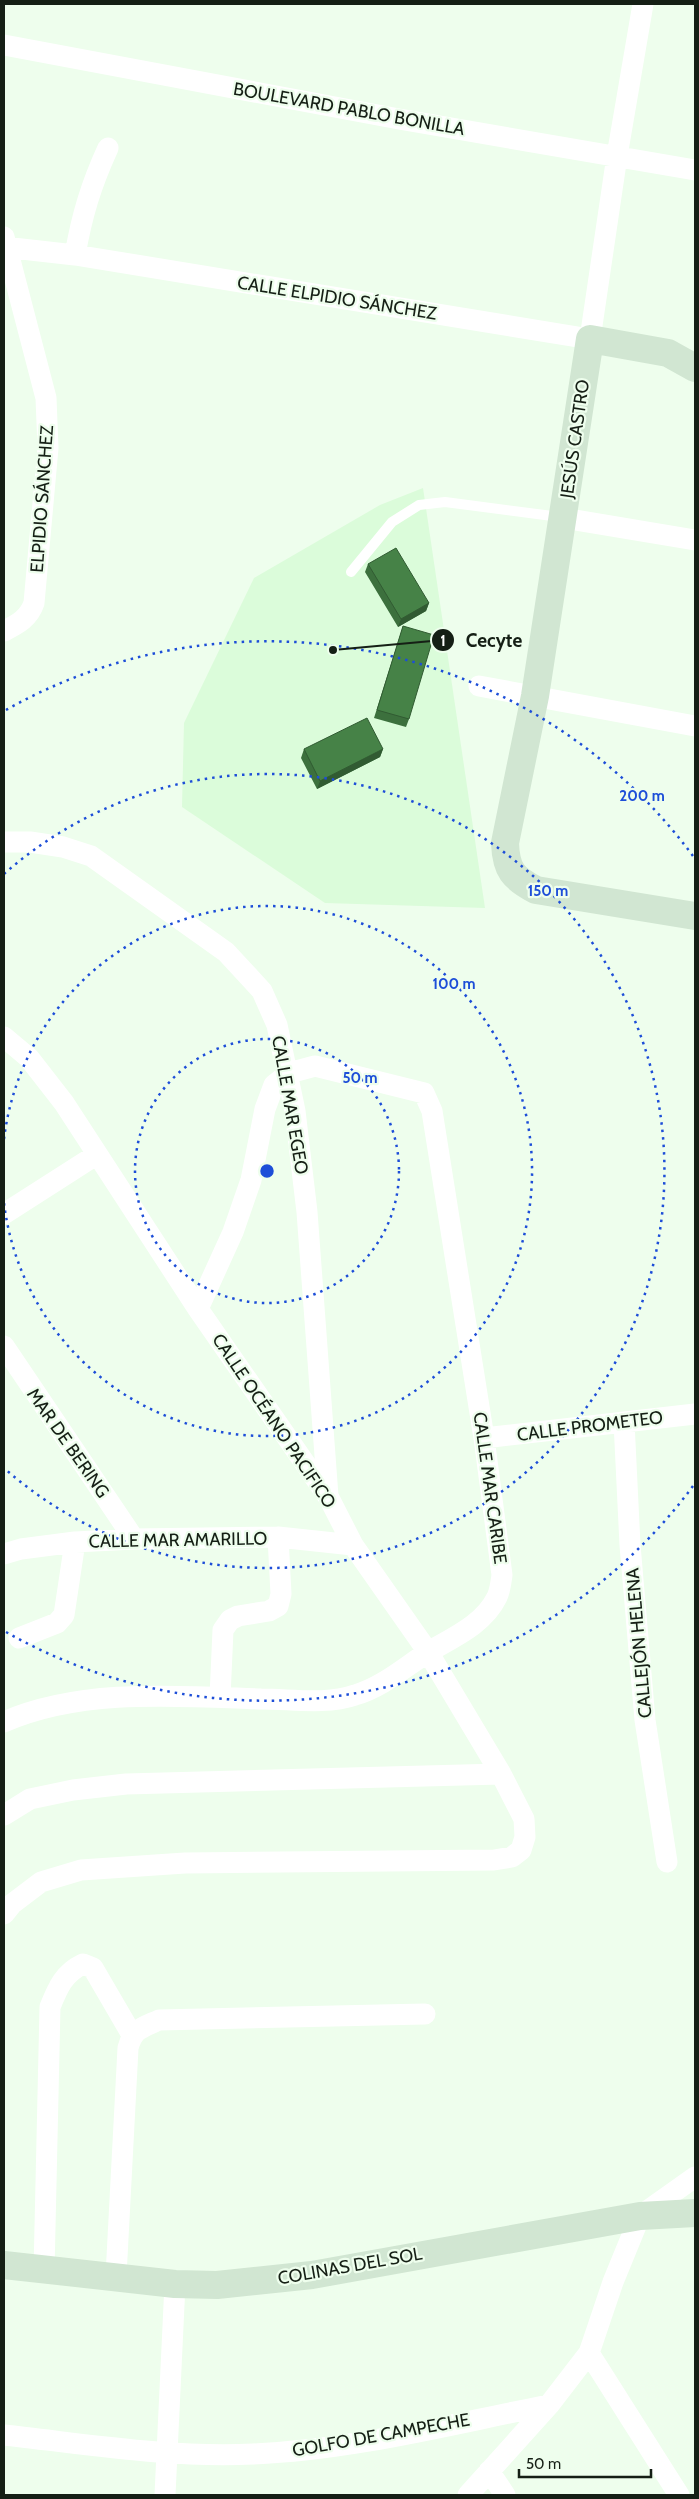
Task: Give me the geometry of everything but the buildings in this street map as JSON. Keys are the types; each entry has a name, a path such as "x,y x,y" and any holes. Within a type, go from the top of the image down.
{"street":[{"name":"JESÚS CASTRO","path":"643,4 617,156 564,518 535,696 505,843 506,859 510,872 522,883 536,890 695,916"},
{"name":"BOULEVARD PABLO BONILLA","path":"4,45 381,116 695,170"},
{"path":"74,255 87,196 108,148"},
{"name":"CALLE ELPIDIO SÁNCHEZ","path":"4,243 590,338 668,353 695,351"},
{"name":"ELPIDIO SÁNCHEZ","path":"4,243 46,398 48,448 34,603 31,612 23,620 4,631"},
{"name":"CALLE ELPIDIO SÁNCHEZ","path":"668,353 695,368"},
{"path":"564,518 695,540"},
{"path":"478,686 695,726"},
{"name":"CALLE MAR EGEO","path":"4,842 30,842 63,847 92,856 226,952 262,991 277,1025 289,1073 307,1212 329,1498"},
{"name":"CALLE OCÉANO PACIFICO","path":"4,1036 29,1058 58,1095 198,1309 329,1498 354,1545 428,1652 501,1774 524,1819 525,1837 521,1850 512,1857 503,1859 185,1862 81,1870 41,1882 12,1904 4,1914"},
{"name":"CALLE MAR CARIBE","path":"4,1722 29,1711 78,1701 161,1697 338,1699 356,1695 391,1678 428,1652 465,1632 496,1597 502,1575 484,1438 432,1110 424,1094 315,1066 289,1073"},
{"path":"198,1309 233,1232 251,1180 265,1109 274,1085 289,1073"},
{"path":"4,1214 96,1155"},
{"name":"MAR DE BERING","path":"4,1346 134,1539"},
{"name":"CALLE PROMETEO","path":"484,1438 695,1414"},
{"name":"CALLEJÓN HELENA","path":"624,1422 630,1545 645,1720 667,1862"},
{"path":"220,1698 223,1630 230,1620 238,1616 269,1611 278,1606 280,1594 278,1537"},
{"name":"CALLE MAR AMARILLO","path":"4,1554 22,1549 75,1542 134,1539 278,1537 354,1545"},
{"path":"19,1638 57,1623 64,1615 75,1542"},
{"path":"4,1814 30,1799 73,1790 126,1784 501,1774"},
{"path":"44,2271 50,2007 58,1985 70,1970 84,1964 93,1968 132,2036"},
{"path":"116,2276 128,2048 132,2036 141,2028 159,2020 426,2014"},
{"path":"468,2495 548,2405 589,2354 612,2282 640,2216 695,2177"},
{"name":"COLINAS DEL SOL","path":"4,2265 44,2271 116,2276 175,2284 217,2285 312,2275 640,2216 695,2214"},
{"path":"165,2495 175,2284"},
{"path":"589,2354 679,2495"},
{"name":"GOLFO DE CAMPECHE","path":"4,2435 167,2452 252,2454 326,2449 548,2405"},
{"path":"489,2471 505,2495"}],"lane":[{"path":"351,572 392,522 419,505 445,502 564,518"}],"shaded area":[{"path":"423,488 485,908 325,903 182,807 184,723 254,578 380,505"}],"place":[{"name":"Cecyte","path":"333,650"}]}
